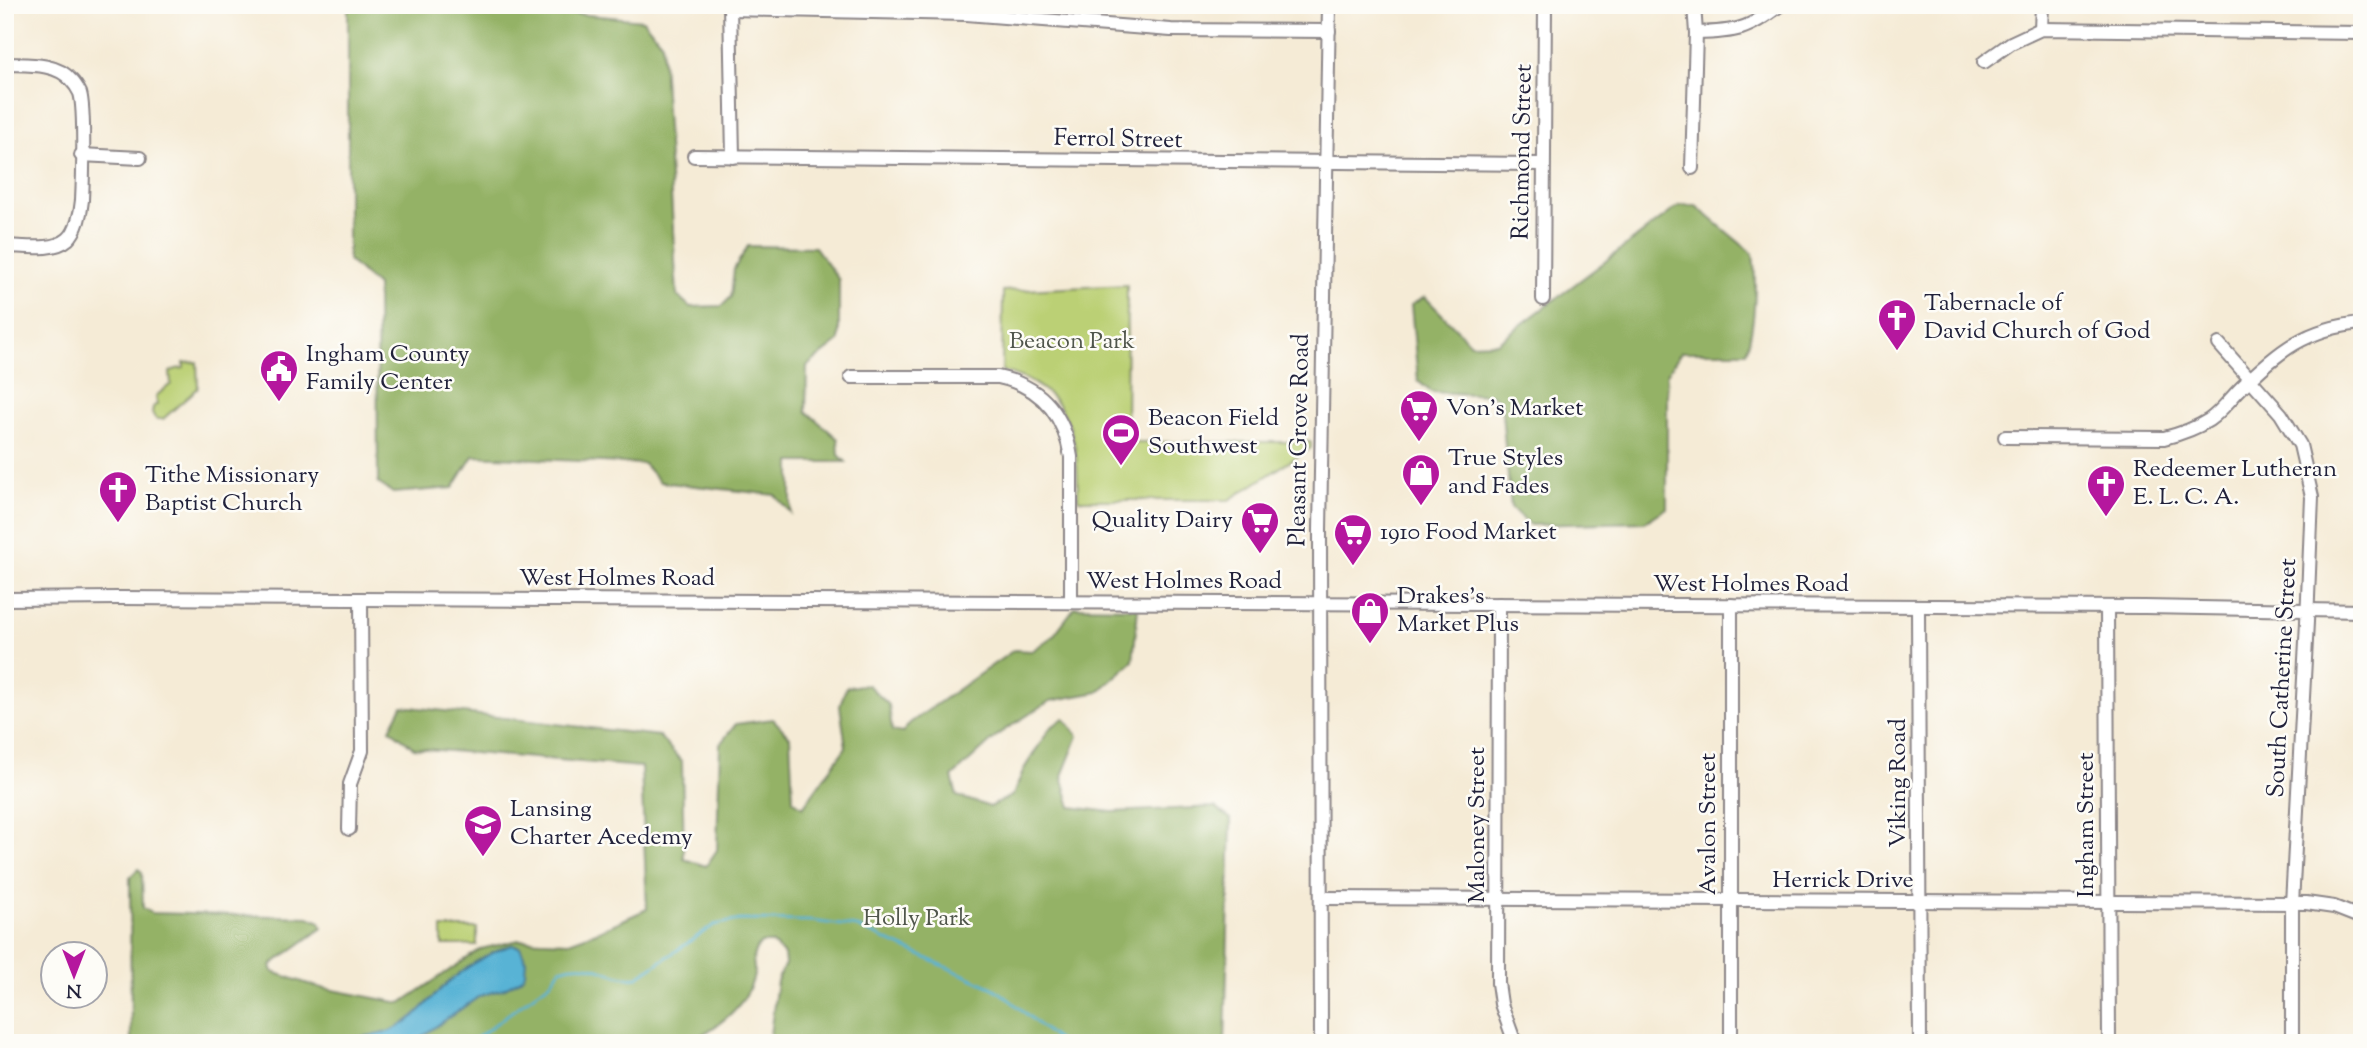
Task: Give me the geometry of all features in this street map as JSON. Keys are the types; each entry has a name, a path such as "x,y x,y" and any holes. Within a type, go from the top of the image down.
{"street":[{"name":"Pleasant Grove Road","path":"1321,1043 1320,604 1329,5"},
{"name":"Richmond Street","path":"1543,299 1545,5"},
{"path":"1692,168 1696,33 1694,5"},
{"path":"1696,33 1725,32 1752,26 1780,5"},
{"path":"2042,5 2042,29"},
{"path":"733,157 730,7 966,14 1171,30 1329,30"},
{"path":"1984,62 2011,43 2042,29 2362,33"},
{"path":"5,64 55,69 69,78 80,93 82,116 82,201 71,238 61,244 41,247 5,246"},
{"path":"81,155 141,158"},
{"name":"Ferrol Street","path":"694,156 1543,164"},
{"path":"2005,437 2164,438 2188,431 2211,419 2274,356 2300,338 2330,328 2362,323"},
{"name":"South Catherine Street","path":"2220,344 2281,414 2300,445 2312,497 2292,904 2292,1043"},
{"path":"850,377 998,377 1017,381 1050,404 1069,443 1071,457 1071,602"},
{"name":"West Holmes Road","path":"5,599 2107,607 2362,611"},
{"path":"349,829 350,784 362,751 361,599"},
{"name":"Maloney Street","path":"1499,604 1498,983 1501,1004 1515,1043"},
{"name":"Avalon Street","path":"1731,606 1731,1043"},
{"name":"Viking Road","path":"1918,607 1920,1043"},
{"name":"Ingham Street","path":"2107,607 2109,1043"},
{"name":"Herrick Drive","path":"1321,898 2306,903 2334,907 2362,918"}],"green space":[{"path":"348,5 477,5 643,20 662,43 677,295 690,307 722,306 731,297 734,269 748,246 815,247 839,280 839,341 807,366 806,411 838,439 839,455 846,462 791,462 791,513 775,495 660,482 644,464 473,456 453,488 393,493 378,483 377,286 348,260"},
{"path":"1680,205 1696,206 1753,254 1754,303 1746,352 1681,352 1667,374 1667,508 1645,522 1530,525 1511,508 1501,403 1492,395 1431,392 1418,381 1411,305 1425,297 1471,344 1497,343"},
{"name":"Beacon Park","path":"1127,285 1126,442 1311,442 1311,448 1229,500 1078,500 1076,456 1067,419 1057,403 1044,390 1026,379 1002,371 1003,291"},
{"path":"197,362 198,388 163,419 156,419 152,413 157,404 156,396 171,384 170,372 184,368 184,363"},
{"name":"Holly Park","path":"1075,607 1138,608 1133,661 1098,692 1050,701 1000,733 952,777 957,796 990,807 1013,795 1024,769 1050,728 1064,718 1078,736 1062,776 1071,807 1112,812 1215,807 1231,819 1225,1043 769,1043 777,981 785,964 784,955 772,943 761,943 754,954 753,979 743,1000 717,1025 687,1043 131,1043 130,877 138,869 142,872 143,908 152,913 309,917 320,922 322,928 271,965 273,972 317,987 401,1003 481,949 519,940 569,942 647,909 641,767 414,748 390,729 402,706 659,736 682,762 684,859 706,866 717,850 720,744 736,724 773,719 790,737 793,800 803,807 846,747 840,706 846,687 868,685 889,705 892,731 902,733 910,723 1014,650 1032,651 1053,636"},
{"path":"442,928 477,928 477,945 442,945"}],"water":[{"path":"512,945 520,947 526,960 525,973 520,980 480,996 412,1043 336,1043 398,1027 417,1014 443,987 467,968 493,952"}],"waterway":[{"path":"470,1043 551,982 560,969 584,966 619,976 638,977 714,925 740,920 812,921 857,927 993,988 1062,1043"}],"place":[{"name":"Tabernacle of David Church of God","path":"1897,352"},
{"name":"Ingham County Family Center","path":"279,403"},
{"name":"Von's Market","path":"1419,443"},
{"name":"Beacon Field Southwest","path":"1121,467"},
{"name":"True Styles and Fades","path":"1421,507"},
{"name":"Redeemer Lutheran E. L. C. A.","path":"2106,518"},
{"name":"Tithe Missionary Baptist Church","path":"118,524"},
{"name":"Quality Dairy","path":"1260,555"},
{"name":"1910 Food Market","path":"1353,567"},
{"name":"Drakes's Market Plus","path":"1370,645"},
{"name":"Lansing Charter Acedemy","path":"483,858"}]}
